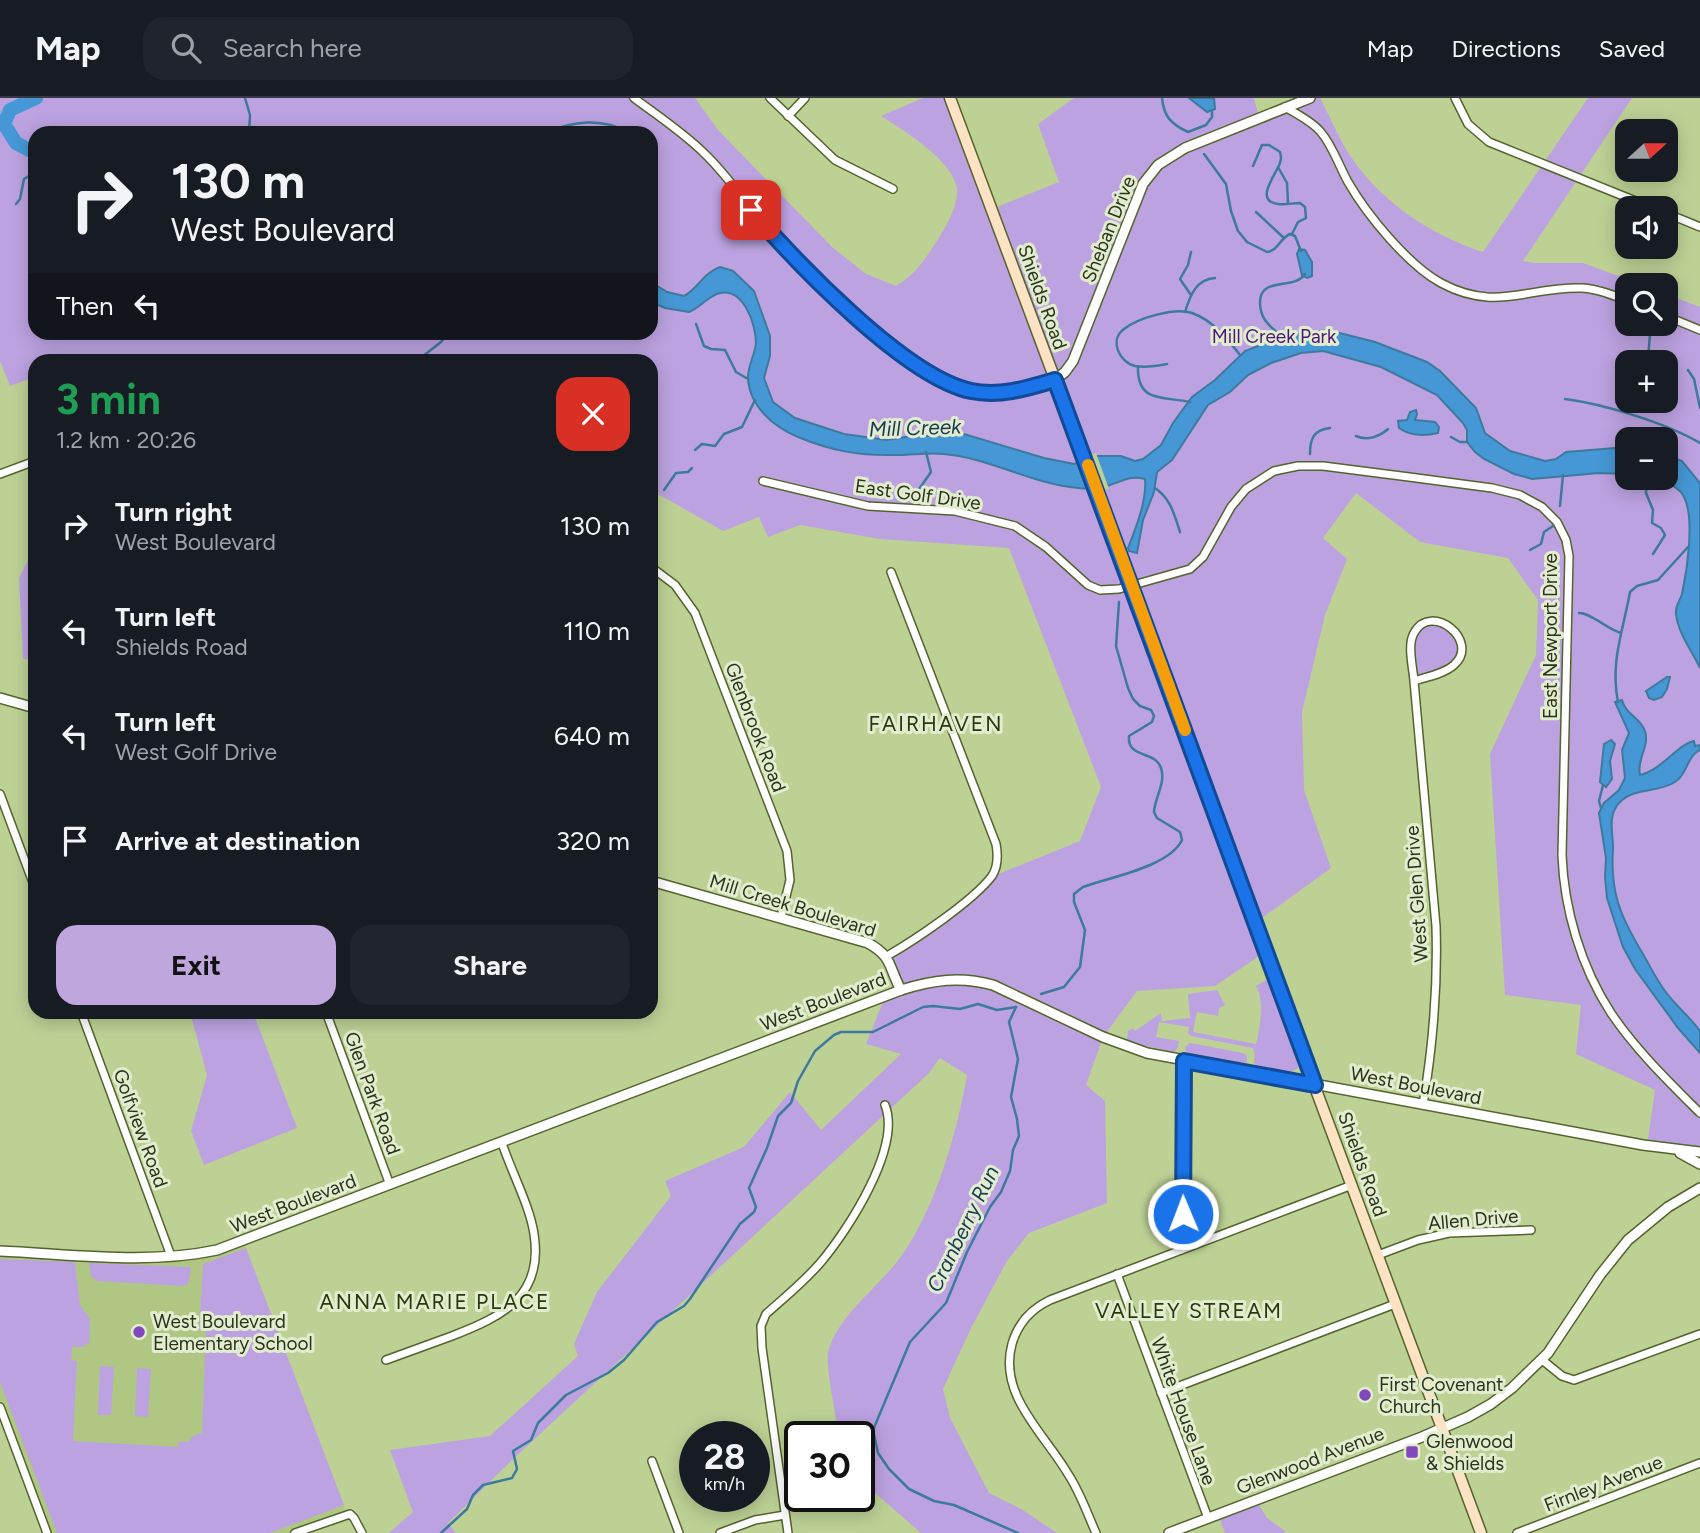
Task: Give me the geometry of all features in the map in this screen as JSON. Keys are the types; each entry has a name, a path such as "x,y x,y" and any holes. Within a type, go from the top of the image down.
{"main road":[{"name":"Shields Road","path":"950,98 1481,1533"}],"street":[{"path":"634,98 704,152 796,259 877,334 925,371 961,388 996,393 1055,380"},
{"path":"770,98 842,165 892,189"},
{"path":"789,116 806,98"},
{"name":"Sheban Drive","path":"1055,380 1073,361 1135,199 1153,170 1176,152 1310,98"},
{"path":"1455,98 1468,124 1489,142 1623,196"},
{"path":"1285,107 1322,133 1351,187 1367,209 1409,260 1443,284 1485,297 1520,296 1580,288 1595,289 1615,296"},
{"path":"1678,219 1700,227"},
{"path":"1678,321 1700,330"},
{"path":"0,474 28,464"},
{"name":"East Newport Drive","path":"1132,586 1180,574 1198,564 1231,507 1246,489 1265,475 1290,467 1323,466 1492,488 1531,500 1549,513 1562,531 1569,556 1562,855 1569,910 1591,975 1608,1009 1700,1113"},
{"name":"East Golf Drive","path":"763,481 868,506 955,511 1015,526 1046,547 1088,585 1100,590 1132,586"},
{"name":"Glenbrook Road","path":"658,572 675,585 695,613 787,851 790,880 780,917"},
{"path":"887,956 973,895 991,877 998,853 891,572"},
{"name":"West Glen Drive","path":"1413,681 1448,670 1457,663 1461,645 1458,635 1449,626 1436,621 1427,622 1417,628 1411,641 1413,681 1437,957 1434,1031 1423,1105"},
{"path":"0,698 28,706"},
{"path":"0,794 28,869"},
{"name":"Mill Creek Boulevard","path":"658,883 857,938 883,951 901,990"},
{"name":"West Boulevard","path":"0,1251 171,1256 200,1254 232,1245 901,990 936,981 975,981 1005,990 1112,1041 1147,1053 1672,1150 1700,1152"},
{"name":"Golfview Road","path":"84,1019 171,1256"},
{"name":"Glen Park Road","path":"329,1019 390,1185"},
{"path":"1181,1250 1184,1061"},
{"path":"788,1533 761,1348 761,1326 766,1314 822,1261 861,1205 876,1174 885,1143 888,1118 884,1105"},
{"path":"386,1360 492,1320 511,1306 526,1287 535,1262 535,1235 502,1143"},
{"name":"West Boulevard","path":"1672,1150 1700,1164"},
{"path":"1096,1533 1069,1474 1017,1398 1009,1365 1014,1339 1024,1319 1034,1309 1050,1300 1352,1185"},
{"name":"Glenwood Avenue","path":"1169,1533 1441,1428 1491,1404 1512,1388 1559,1339 1598,1278 1628,1240 1668,1207 1700,1188"},
{"name":"Allen Drive","path":"1378,1255 1418,1240 1449,1233 1531,1230"},
{"name":"White House Lane","path":"1117,1274 1208,1518"},
{"path":"1161,1393 1395,1304"},
{"path":"1541,1359 1562,1376 1574,1380 1700,1334"},
{"path":"0,1407 47,1533"},
{"path":"652,1461 679,1533"},
{"name":"Firnley Avenue","path":"1517,1533 1700,1463"},
{"path":"295,1533 347,1514 354,1518 362,1533"},
{"path":"720,1533 755,1520 785,1515"}],"shaded area":[{"name":"West Boulevard Elementary School","path":"243,1241 347,1514 295,1533 47,1533 0,1407 0,1251 182,1256"}],"green space":[{"name":"Mill Creek Park","path":"0,98 695,98 718,130 832,247 866,274 896,286 915,271 929,253 948,222 957,195 947,167 926,147 881,116 923,98 950,98 992,209 1059,182 1038,124 1074,98 1189,98 1207,112 1215,109 1214,98 1254,98 1259,118 1310,98 1320,98 1359,169 1389,200 1443,236 1483,252 1588,98 1632,98 1618,119 1615,119 1615,123 1523,261 1583,263 1615,275 1615,336 1678,336 1678,299 1700,307 1700,1164 1672,1150 1647,1146 1655,1090 1576,1054 1581,1005 1505,995 1490,754 1536,655 1538,600 1508,558 1420,542 1356,493 1323,538 1347,559 1325,615 1302,712 1304,790 1331,868 1255,923 1265,952 1215,986 1137,991 1103,1037 1086,1085 1105,1101 1107,1203 1029,1233 1007,1261 971,1328 943,1389 950,1418 989,1493 1021,1509 1057,1533 921,1533 875,1493 875,1421 836,1421 828,1358 833,1338 850,1313 902,1255 925,1215 944,1168 967,1075 940,1058 928,1074 512,1460 448,1523 456,1533 389,1533 413,1512 390,1450 490,1436 578,1356 574,1344 597,1292 671,1196 665,1181 744,1147 790,1092 821,1130 901,1054 866,1044 885,997 901,990 887,956 973,895 991,877 1080,841 1101,787 1009,548 880,539 800,525 768,537 759,517 723,531 658,494 658,354 28,354 28,380 10,386 0,361"},
{"path":"28,560 28,659 23,659 19,578"},
{"path":"1443,623 1460,641 1457,663 1414,681 1413,634 1421,625"},
{"path":"1266,980 1273,985 1300,1058 1299,1067 1294,1070 1279,1072 1257,1067 1254,1063 1253,1048 1191,1036 1188,1033 1189,1027 1159,1022 1156,1037 1179,1041 1174,1052 1129,1042 1127,1039 1128,1031 1133,1028 1135,1031 1161,1013 1162,1021 1190,1018 1188,994 1217,990 1225,1005 1219,1008 1218,1016 1197,1012 1193,1032 1256,1044 1261,1007 1256,986"},
{"path":"192,1019 256,1019 297,1128 204,1165 191,1131 207,1075"},
{"path":"1190,1043 1243,1053 1247,1056 1247,1062 1240,1065 1187,1054 1185,1047"},
{"name":"West Boulevard Elementary School","path":"246,1248 344,1505 270,1533 57,1533 0,1382 0,1259 75,1262 80,1305 90,1319 89,1344 84,1344 85,1347 72,1347 71,1360 77,1361 73,1441 178,1447 179,1441 188,1442 193,1436 202,1433 206,1327 199,1331 203,1264"},
{"path":"89,1263 191,1269 188,1284 182,1286 97,1281 91,1276"},
{"path":"100,1366 114,1367 111,1415 98,1415"},
{"path":"137,1368 151,1369 148,1417 135,1416"},
{"path":"1256,1500 1267,1518 1285,1531 1284,1533 1225,1533 1218,1514"}],"water":[{"path":"1189,98 1214,98 1215,109 1207,112"},
{"path":"1299,249 1305,250 1312,262 1312,276 1307,278 1302,275 1297,254"},
{"path":"720,267 733,271 754,291 770,336 770,356 764,378 773,402 795,418 844,434 887,440 964,434 1044,458 1074,464 1098,456 1121,456 1135,461 1143,459 1161,445 1192,397 1215,380 1245,351 1283,336 1328,330 1375,342 1427,362 1440,371 1476,408 1485,433 1510,451 1545,461 1556,459 1566,452 1615,448 1615,474 1532,479 1514,474 1475,452 1467,442 1467,430 1463,423 1437,395 1381,367 1323,351 1301,353 1271,363 1248,375 1230,392 1208,405 1172,460 1157,472 1137,553 1129,551 1128,548 1143,505 1145,479 1131,478 1090,489 1061,486 961,456 938,453 883,455 846,452 810,442 780,428 758,407 750,389 748,374 756,343 751,318 742,302 736,296 720,293 689,312 658,305 658,286 667,292 684,296 709,273"},
{"path":"1416,410 1415,420 1435,422 1439,427 1438,433 1418,435 1399,428 1398,421 1407,420 1410,412"},
{"path":"1678,460 1700,483 1700,668 1682,635 1676,614 1688,559 1690,531 1687,506 1679,490"},
{"path":"1670,677 1662,697 1654,700 1649,698 1646,691"},
{"path":"1622,700 1626,709 1645,731 1646,742 1640,775 1655,768 1688,743 1694,741 1695,746 1700,745 1700,750 1675,782 1633,794 1616,807 1612,824 1612,864 1615,891 1623,915 1662,986 1700,1031 1700,1053 1635,969 1623,947 1607,898 1606,858 1599,813 1604,803 1619,790 1625,778 1622,750 1629,733 1615,702"},
{"path":"1611,740 1615,744 1610,761 1612,779 1606,787 1600,782 1604,744"}],"pier":[{"path":"1096,453 1109,489 1087,492 1075,460"}],"waterway":[{"name":"Mill Creek","path":"28,149 16,143 4,124 10,110 36,98"},
{"path":"245,98 250,115 249,126"},
{"path":"1162,98 1169,119 1188,132 1206,125 1212,112"},
{"path":"566,126 587,122 612,126"},
{"path":"1253,166 1262,145 1269,145 1280,152 1281,161 1268,186 1267,198 1278,204 1300,203 1305,207 1306,218 1298,222 1292,234"},
{"path":"1204,154 1226,184 1238,231 1247,242 1267,252 1290,234 1295,236 1301,251"},
{"path":"1278,167 1287,183 1288,203"},
{"path":"16,204 20,199 24,179 28,176"},
{"path":"1256,212 1284,238"},
{"path":"1191,252 1188,265 1180,279 1191,295"},
{"path":"1283,338 1262,315 1261,295 1271,286 1293,282 1305,274"},
{"path":"1185,312 1198,285 1215,278"},
{"path":"1167,364 1143,367 1129,364 1118,350 1117,339 1124,329 1147,318 1176,311 1185,312 1199,316 1213,325 1240,355"},
{"path":"696,324 704,346 725,350 736,372 748,379"},
{"path":"1649,350 1650,336"},
{"path":"426,354 443,340"},
{"path":"1138,367 1139,379 1147,393 1190,402"},
{"path":"1688,370 1694,379 1700,408"},
{"path":"1565,399 1634,415 1700,443"},
{"path":"695,450 702,444 715,446 724,434 742,427 755,400"},
{"path":"1310,454 1314,436 1330,428"},
{"path":"1356,436 1373,437 1388,429"},
{"path":"1451,437 1467,442"},
{"path":"917,492 931,472 926,452"},
{"path":"664,490 676,473 688,472 692,468"},
{"path":"1560,506 1563,475"},
{"path":"1155,488 1168,502 1180,532"},
{"path":"1646,490 1653,510 1652,523 1661,528 1665,535 1653,554"},
{"path":"1530,550 1541,544 1544,532 1553,526"},
{"path":"1618,702 1616,660 1630,592 1637,586 1658,580 1688,547"},
{"name":"Cranberry Run","path":"1041,994 1064,987 1080,967 1085,930 1074,902 1074,894 1083,887 1152,864 1165,857 1182,840 1180,832 1157,818 1154,812 1162,779 1158,762 1132,748 1130,743 1129,736 1152,722 1154,716 1151,710 1140,706 1133,699 1128,688 1116,646 1119,602"},
{"path":"1579,613 1621,633"},
{"path":"1601,808 1599,801 1603,785"},
{"path":"441,1533 467,1509 473,1495 483,1485 512,1478 517,1469 513,1451 531,1440 538,1423 566,1395 608,1373 624,1360 657,1322 684,1306 690,1299 740,1224 754,1212 756,1207 749,1188 778,1116 791,1103 798,1081 815,1051 841,1032 873,1032 923,1007 960,1009 978,1004 997,1010 1016,1007"},
{"name":"Cranberry Run","path":"1016,1007 1009,1022 1018,1059 1011,1097 1019,1136 1013,1150 1010,1171 967,1252 946,1303 910,1342 873,1430 878,1453 889,1469 909,1489 1018,1533"}],"slow traffic":[{"path":"1088,465 1185,730"}],"place":[{"name":"West Boulevard Elementary School","path":"139,1332"},
{"name":"First Covenant Church","path":"1365,1395"},
{"name":"Glenwood & Shields","path":"1412,1452"}],"district":[{"name":"FAIRHAVEN","path":"936,724"},
{"name":"ANNA MARIE PLACE","path":"435,1302"},
{"name":"VALLEY STREAM","path":"1189,1311"}],"route":[{"path":"751,210 796,259 850,310 925,371 950,384 972,391 996,393 1055,380 1315,1085 1184,1061 1183,1214"}]}
